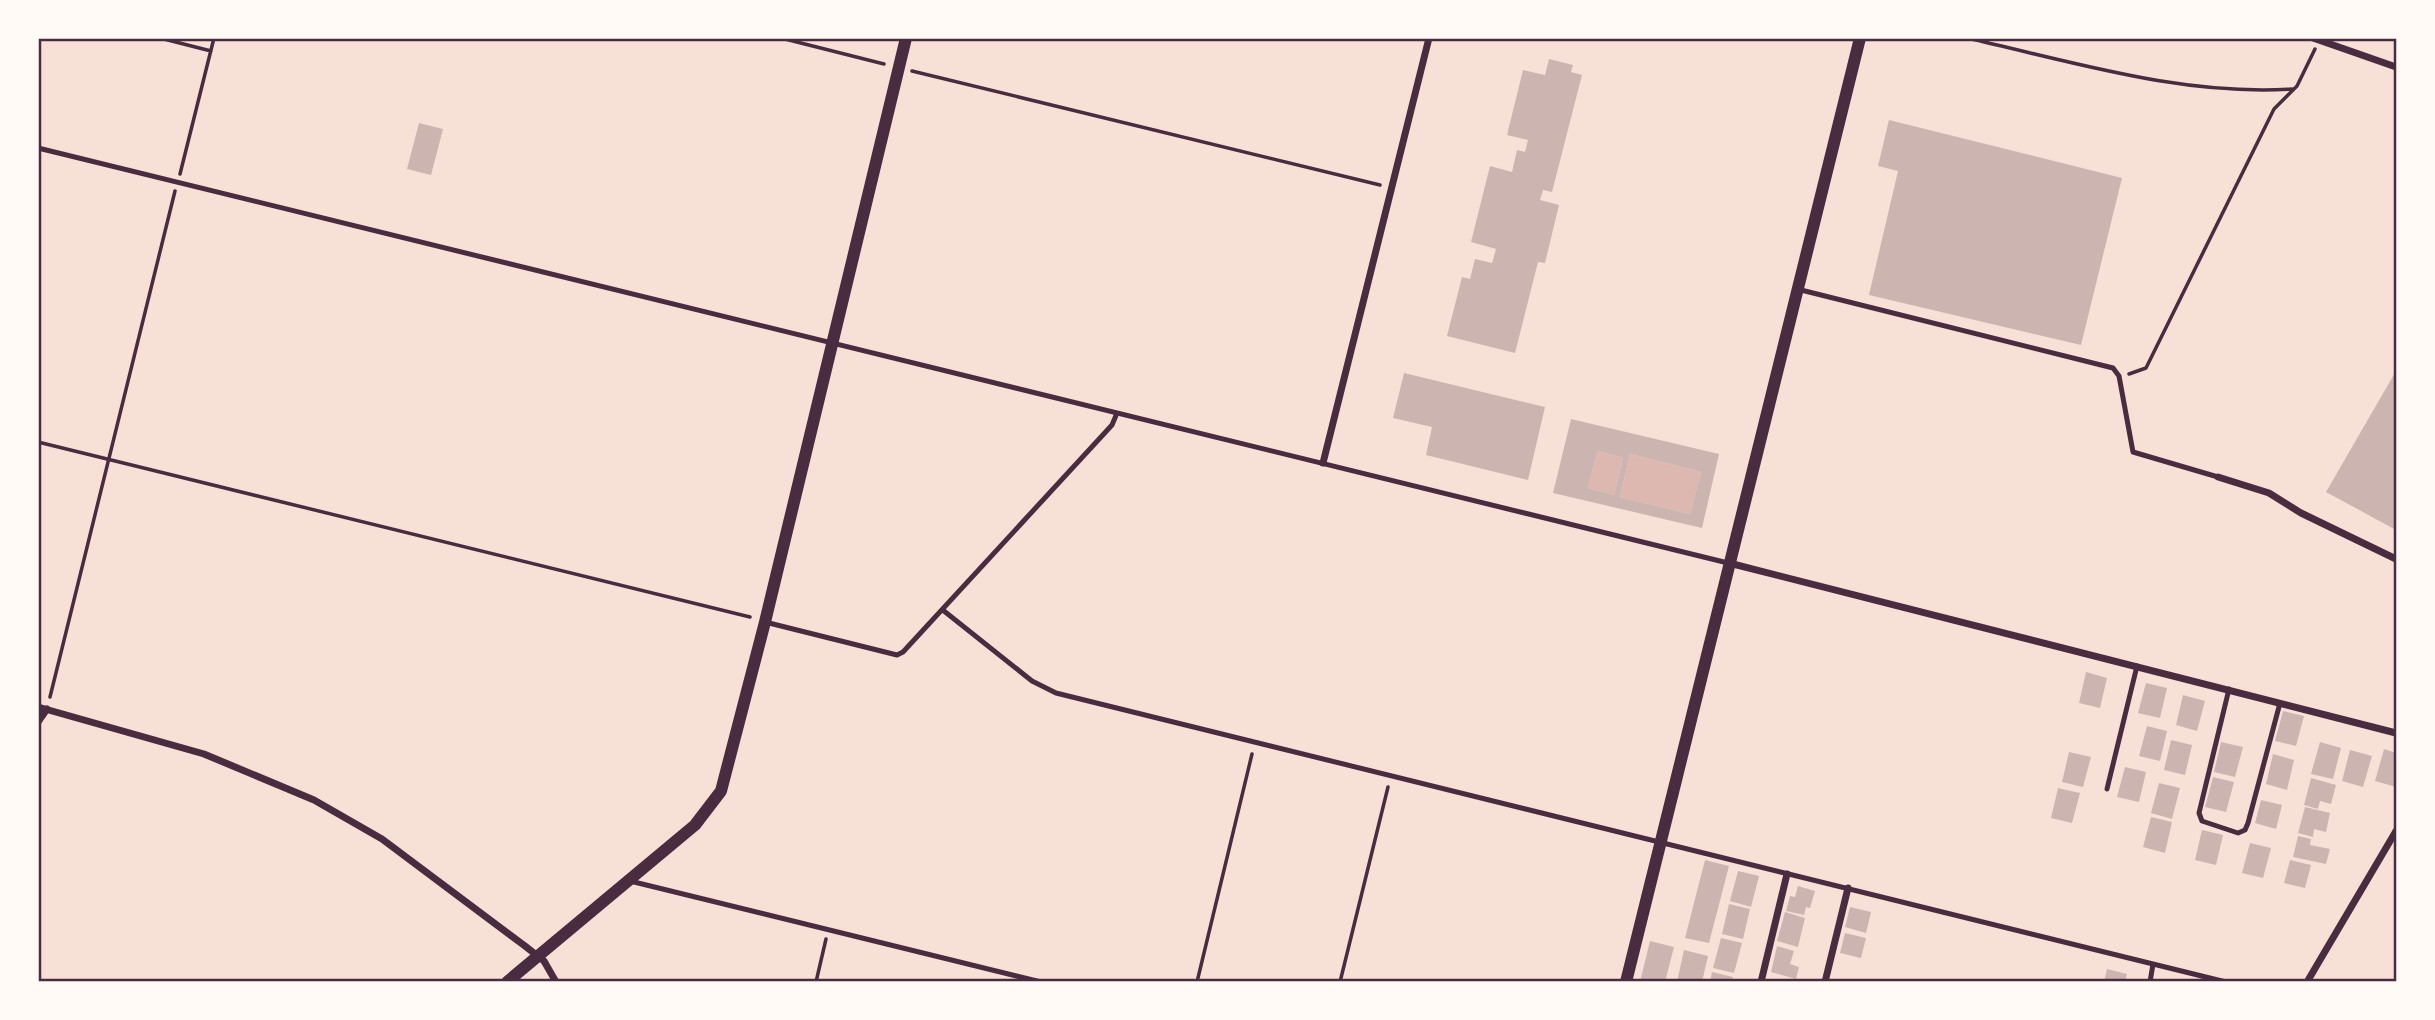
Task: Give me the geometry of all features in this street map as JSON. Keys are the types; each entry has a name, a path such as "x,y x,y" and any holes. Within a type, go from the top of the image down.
{"street":[{"path":"507,982 695,825 720,791 765,622 906,38"},
{"path":"1323,463 1429,38"},
{"path":"1626,982 1860,38"},
{"path":"2315,39 2396,67"},
{"path":"2218,477 2269,493 2301,513 2396,559"},
{"path":"1728,563 2396,733"},
{"path":"38,722 43,708 204,754 314,800 382,839 537,956 549,967 556,982"},
{"path":"2307,982 2396,831"},
{"path":"1761,982 1787,874"},
{"path":"1825,982 1848,888"}],"lane":[{"path":"38,148 1728,563"},
{"path":"1797,289 2113,368 2119,376 2133,452 2218,477"},
{"path":"765,622 897,655 944,611 1112,425 1117,413"},
{"path":"944,611 1032,681 1056,693 1662,840 1787,874 2226,982"},
{"path":"2107,789 2137,666"},
{"path":"2229,689 2199,813 2202,821 2238,833 2245,830 2248,823 2280,702"},
{"path":"630,880 1041,982"},
{"path":"2150,982 2153,964"}],"path":[{"path":"160,38 211,51"},
{"path":"43,708 214,38"},
{"path":"780,38 1393,188"},
{"path":"1967,38 2167,82 2245,92 2292,89"},
{"path":"2119,376 2146,368 2274,109 2302,78 2315,39"},
{"path":"38,442 765,622"},
{"path":"1197,982 1255,741"},
{"path":"1340,982 1391,775"},
{"path":"817,982 828,929"}],"shaded area":[{"path":"1598,451 1623,458 1614,495 1588,488"},
{"path":"1630,454 1701,472 1690,514 1620,497"}],"building":[{"path":"1549,59 1573,65 1571,72 1582,75 1552,192 1543,190 1540,200 1559,205 1545,263 1538,262 1515,353 1447,336 1462,277 1470,279 1475,259 1492,263 1496,249 1471,242 1490,166 1512,172 1517,150 1525,152 1528,140 1507,135 1523,70 1545,75"},
{"path":"1889,120 2122,178 2081,345 1869,295 1898,171 1878,166"},
{"path":"419,123 443,129 431,175 407,169"},
{"path":"2396,371 2396,530 2326,492"},
{"path":"1404,373 1545,407 1528,480 1426,455 1432,427 1393,418"},
{"path":"1571,419 1719,454 1702,528 1553,493","holes":["1598,451 1623,458 1614,495 1588,488","1630,454 1701,472 1690,514 1620,497"]},
{"path":"2086,672 2107,678 2100,708 2079,703"},
{"path":"2146,683 2167,688 2160,718 2138,713"},
{"path":"2183,695 2205,701 2197,731 2176,725"},
{"path":"2283,711 2304,716 2296,746 2275,741"},
{"path":"2147,726 2167,731 2160,761 2139,756"},
{"path":"2171,740 2192,745 2185,775 2164,770"},
{"path":"2221,742 2243,747 2235,777 2214,772"},
{"path":"2320,742 2341,748 2333,779 2311,774"},
{"path":"2384,749 2396,753 2396,787 2375,781"},
{"path":"2350,750 2372,756 2363,787 2342,781"},
{"path":"2069,752 2091,757 2083,787 2062,782"},
{"path":"2273,754 2294,760 2287,790 2266,784"},
{"path":"2125,767 2146,772 2139,802 2117,797"},
{"path":"2213,777 2234,782 2226,812 2205,807"},
{"path":"2311,778 2336,785 2331,804 2320,801 2318,809 2304,805"},
{"path":"2159,783 2180,788 2172,819 2151,813"},
{"path":"2058,788 2080,793 2072,823 2051,818"},
{"path":"2261,800 2282,805 2276,829 2255,823"},
{"path":"2305,807 2330,813 2326,832 2314,829 2313,837 2298,833"},
{"path":"2151,817 2172,822 2165,853 2143,847"},
{"path":"2202,830 2223,835 2216,865 2195,860"},
{"path":"2298,836 2311,839 2310,845 2330,849 2326,864 2293,857"},
{"path":"2250,843 2271,848 2263,878 2242,873"},
{"path":"1705,860 1729,866 1709,943 1685,938"},
{"path":"2290,860 2311,865 2305,888 2284,883"},
{"path":"1738,871 1759,876 1751,907 1730,901"},
{"path":"1798,886 1815,891 1810,908 1806,907 1804,915 1786,911 1790,896 1795,897"},
{"path":"1729,904 1750,909 1743,939 1722,934"},
{"path":"1850,907 1871,912 1866,933 1845,927"},
{"path":"1785,912 1805,918 1798,947 1777,941"},
{"path":"1845,933 1866,938 1861,958 1840,953"},
{"path":"1721,938 1742,943 1734,973 1713,968"},
{"path":"1650,941 1674,947 1665,982 1640,982"},
{"path":"1777,946 1794,951 1790,964 1799,967 1796,979 1771,972"},
{"path":"1684,950 1708,956 1702,982 1677,982"},
{"path":"2107,969 2127,974 2125,982 2104,982"},
{"path":"1712,972 1733,977 1732,982 1710,982"}]}
